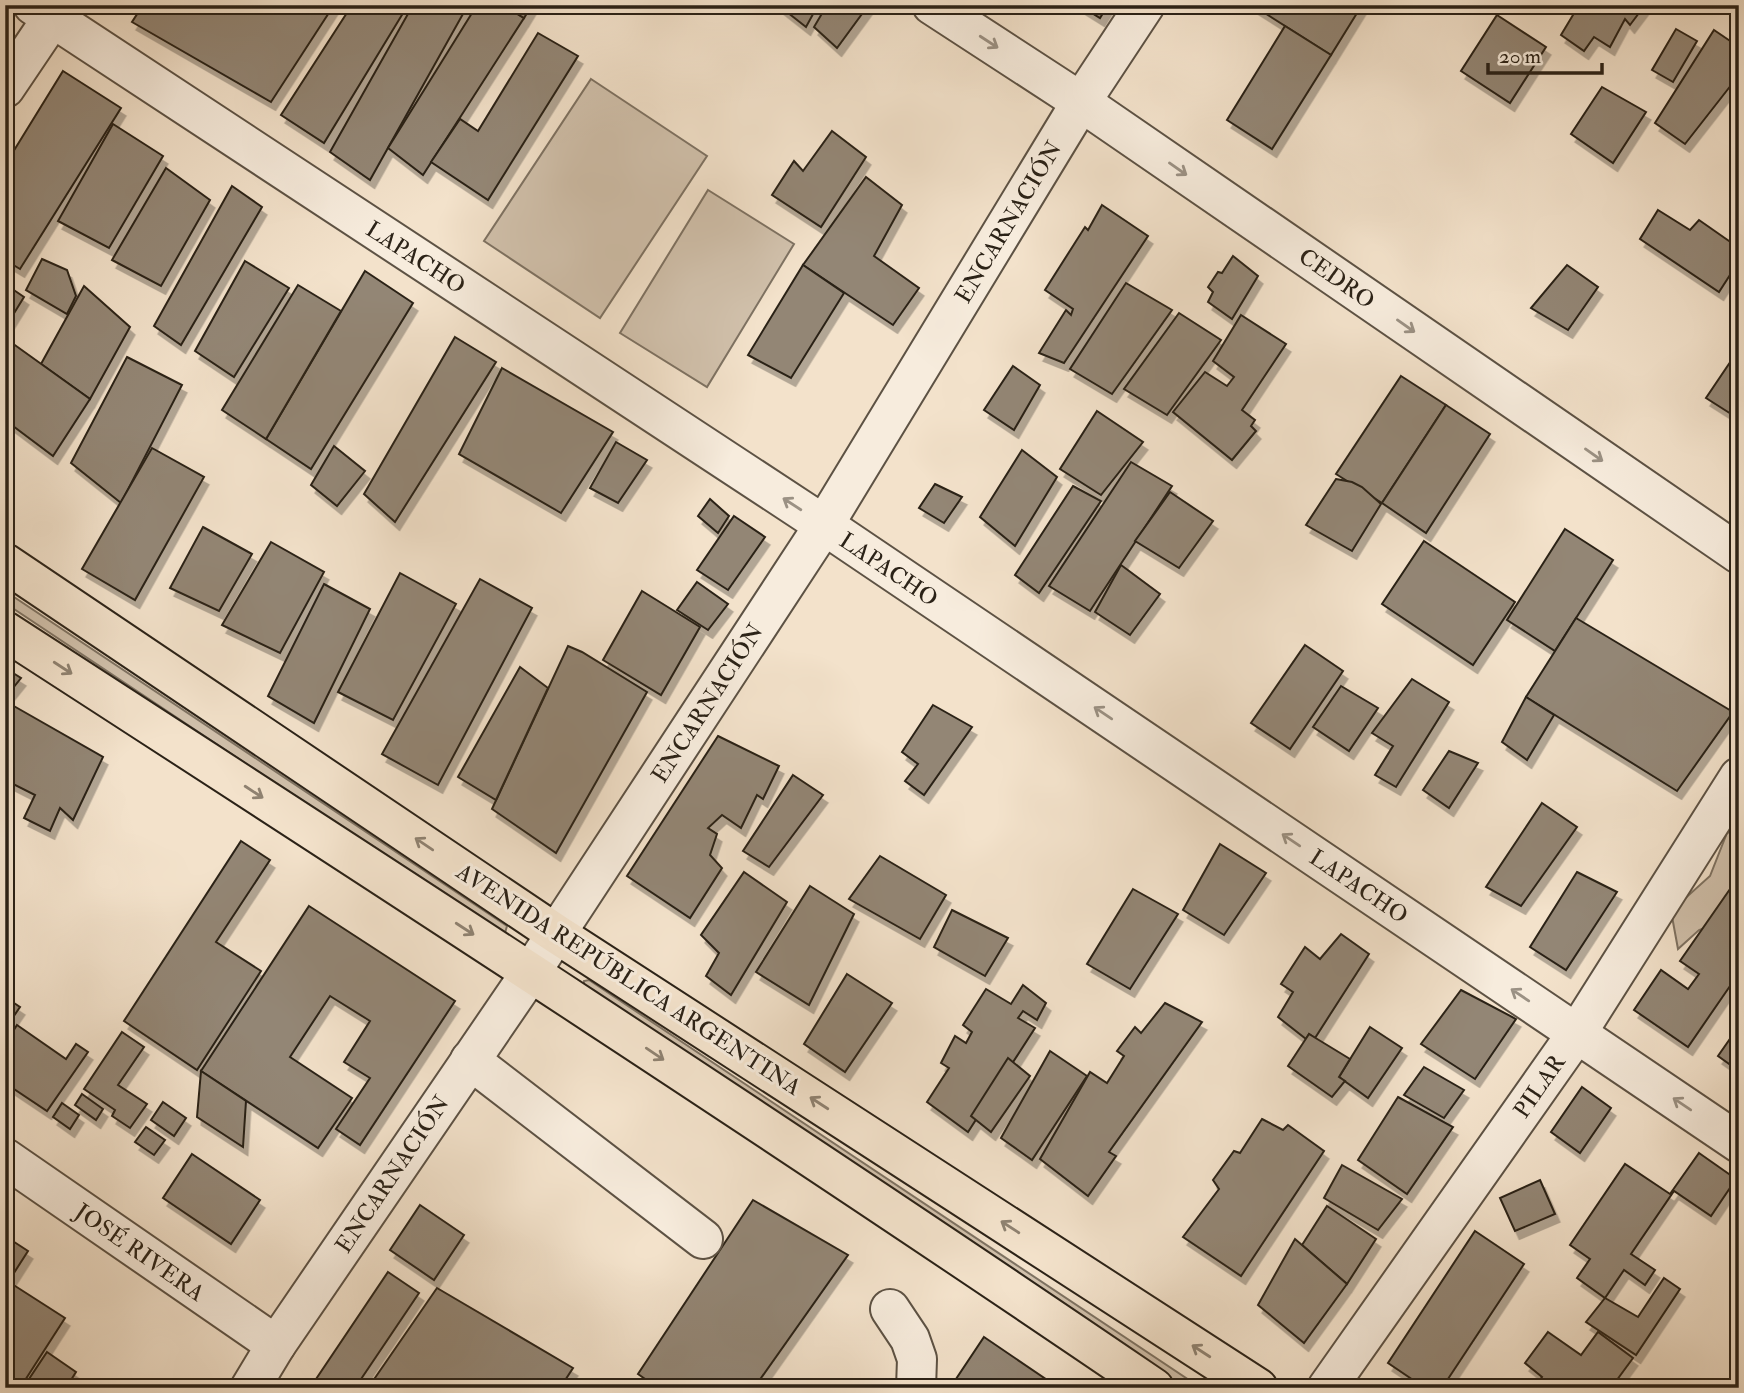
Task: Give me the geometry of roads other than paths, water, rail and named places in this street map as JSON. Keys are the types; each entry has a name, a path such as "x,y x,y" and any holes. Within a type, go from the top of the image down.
{"highway":[{"name":"AVENIDA REPÚBLICA ARGENTINA","path":"5,563 555,933 1258,1388"},
{"name":"AVENIDA REPÚBLICA ARGENTINA","path":"5,631 531,972 937,1240 1154,1388"}],"street":[{"name":"CEDRO","path":"932,5 1081,102 1739,554"},
{"name":"ENCARNACIÓN","path":"250,1388 276,1345 531,972 824,525 1081,102 1145,5"},
{"path":"5,88 49,9"},
{"name":"LAPACHO","path":"49,9 824,525 1739,1143"},
{"name":"PILAR","path":"1327,1388 1577,1033 1739,777"},
{"path":"470,1060 704,1239"},
{"name":"JOSÉ RIVERA","path":"5,1158 276,1345"},
{"path":"890,1309 911,1339 917,1359 916,1388"}]}
